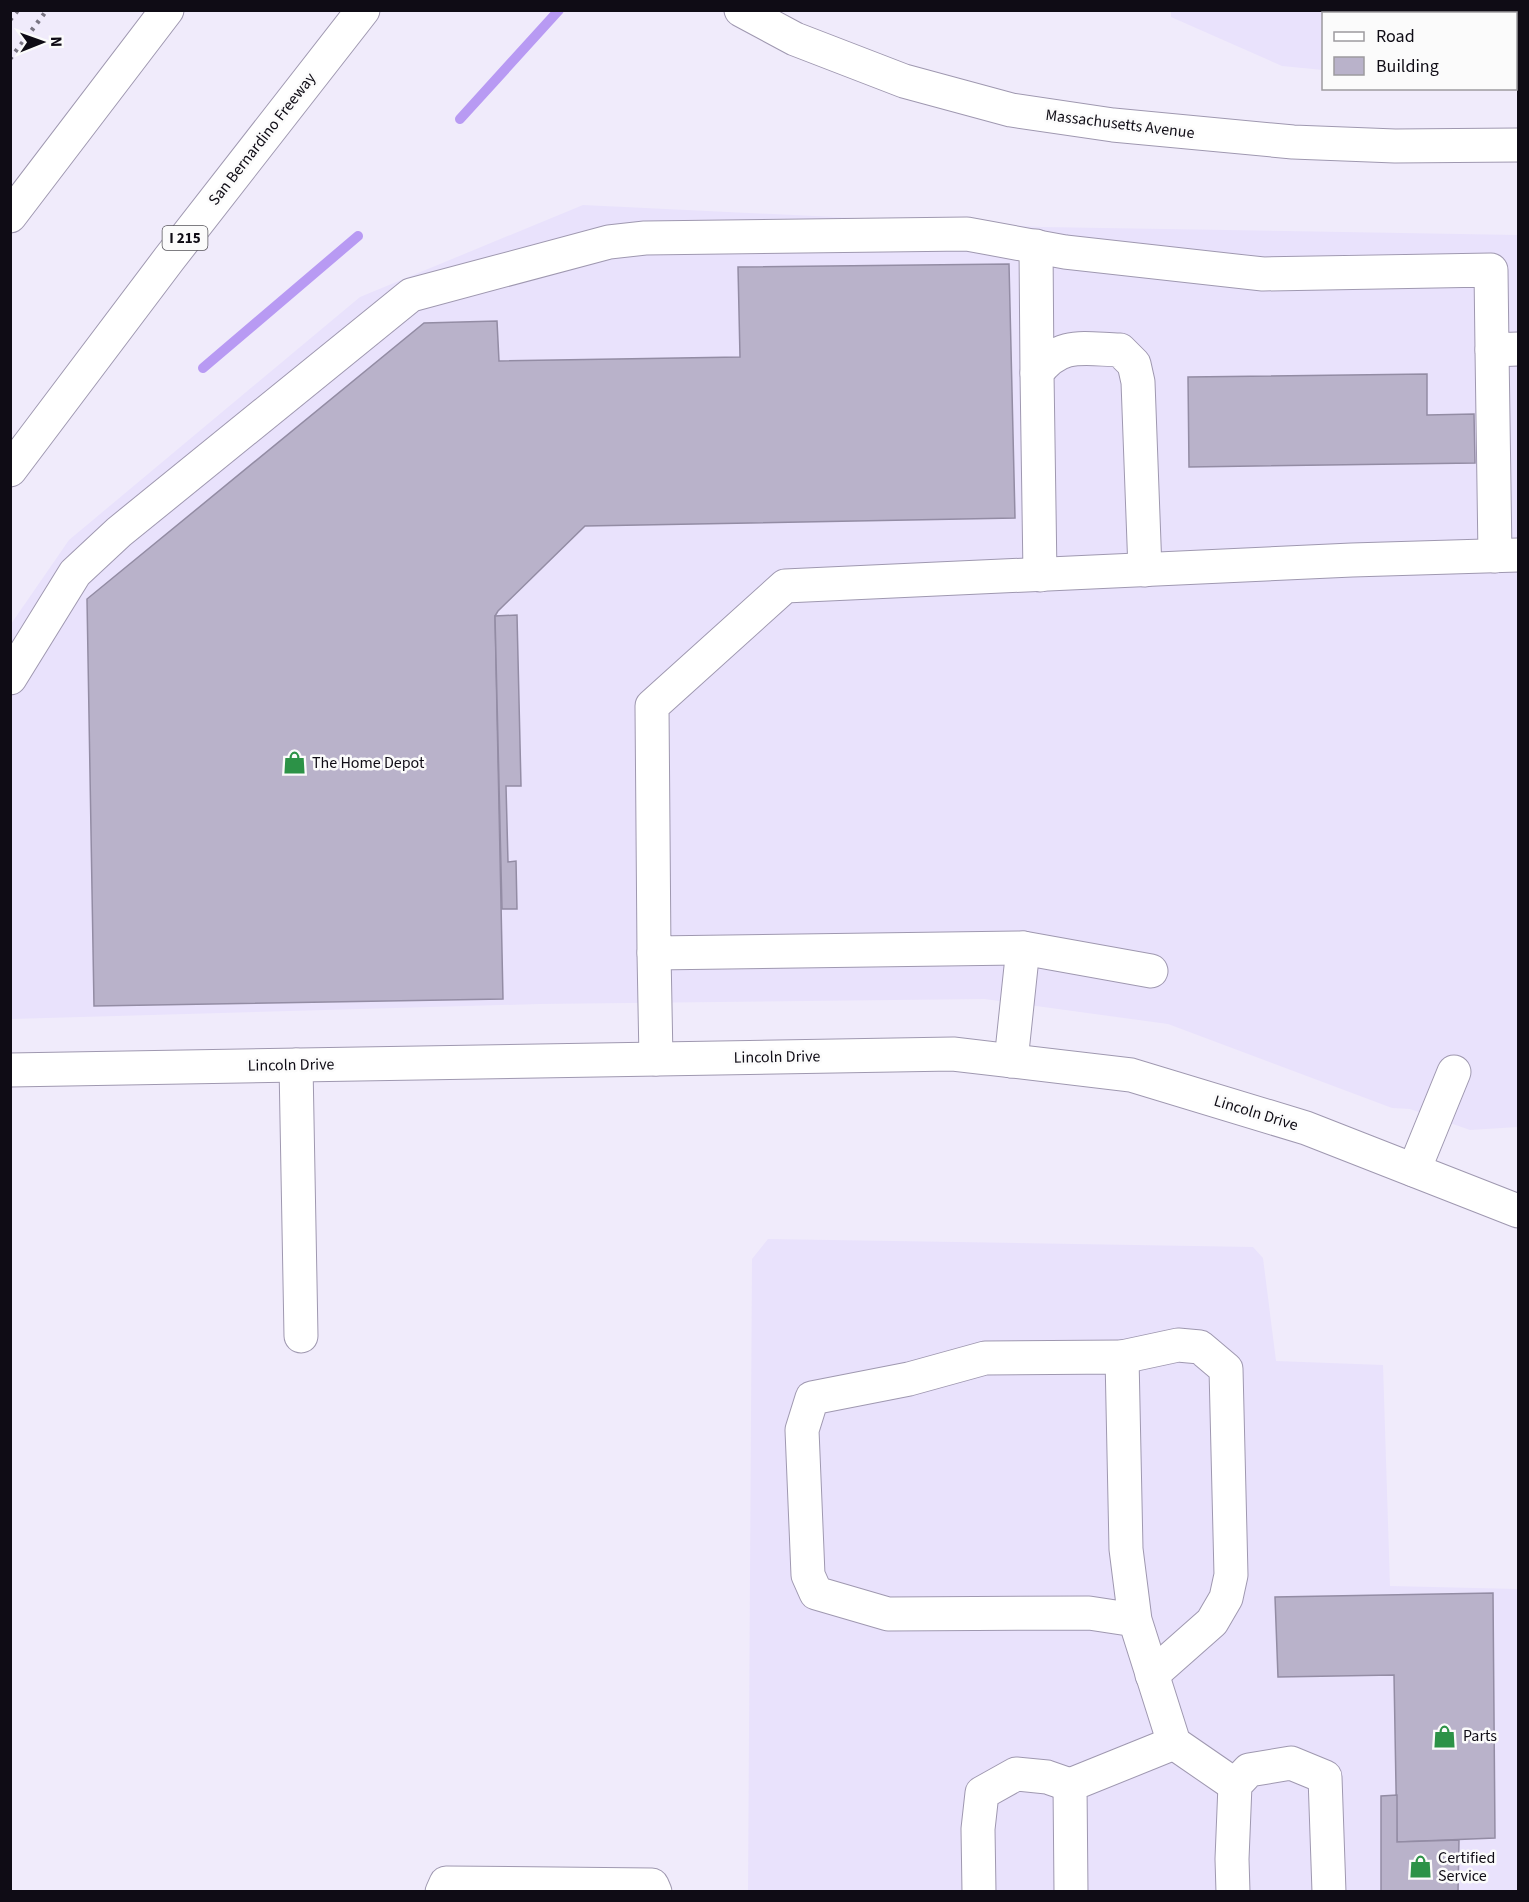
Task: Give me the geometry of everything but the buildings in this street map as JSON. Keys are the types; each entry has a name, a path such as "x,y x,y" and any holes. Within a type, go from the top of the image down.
{"main road":[{"path":"10,216 167,10"},
{"name":"San Bernardino Freeway","path":"10,470 169,259 363,10"},
{"name":"Massachusetts Avenue","path":"741,10 795,39 904,81 1011,110 1113,125 1293,142 1395,146 1518,145"},
{"path":"10,678 75,573 82,566 119,532 411,295 609,242 645,238 967,234 1065,252 1263,274 1491,270 1505,349 1507,555 784,586 652,706 656,1059"},
{"path":"1036,246 1040,575"},
{"path":"1037,373 1047,360 1066,349 1120,350 1134,364 1138,382 1145,570"},
{"path":"654,953 1023,948 1151,971"},
{"path":"1011,1061 1023,948"},
{"name":"Lincoln Drive","path":"10,1070 953,1054 1131,1075 1306,1128 1518,1210"},
{"path":"296,1065 302,1336"},
{"path":"1414,1170 1454,1072"},
{"path":"1135,1620 1089,1613 888,1614 816,1593 808,1575 802,1430 812,1398 909,1379 985,1358 1122,1357 1178,1345 1200,1347 1226,1369 1231,1575 1226,1598 1212,1622 1152,1675"},
{"path":"1122,1357 1126,1549 1135,1620 1174,1743 1235,1785"},
{"path":"979,1892 978,1829 981,1793 1016,1774 1047,1777 1070,1785 1174,1743"},
{"path":"1233,1892 1235,1785 1250,1770 1291,1763 1325,1777 1329,1892"},
{"path":"1070,1785 1071,1892"},
{"path":"442,1892 446,1883 652,1885 655,1892"}],"shaded area":[{"path":"1171,11 1518,11 1518,90 1517,12 1322,12 1322,70 1282,66 1171,17"},
{"path":"583,205 1042,227 1518,235 1518,1127 1470,1130 1410,1109 1392,1108 1168,1024 984,999 539,1004 11,1019 11,624 69,540 360,297"},
{"path":"768,1239 1253,1247 1263,1258 1276,1361 1383,1365 1390,1586 1518,1589 1518,1891 748,1892 752,1259"}],"waterway":[{"path":"460,119 559,10"},
{"path":"203,368 358,236"}],"railway":[{"path":"10,20 18,10"},
{"path":"10,59 47,10"}],"place":[{"name":"The Home Depot","path":"294,763"},
{"name":"Parts","path":"1445,1736"},
{"name":"Certified Service","path":"1420,1867"}]}
